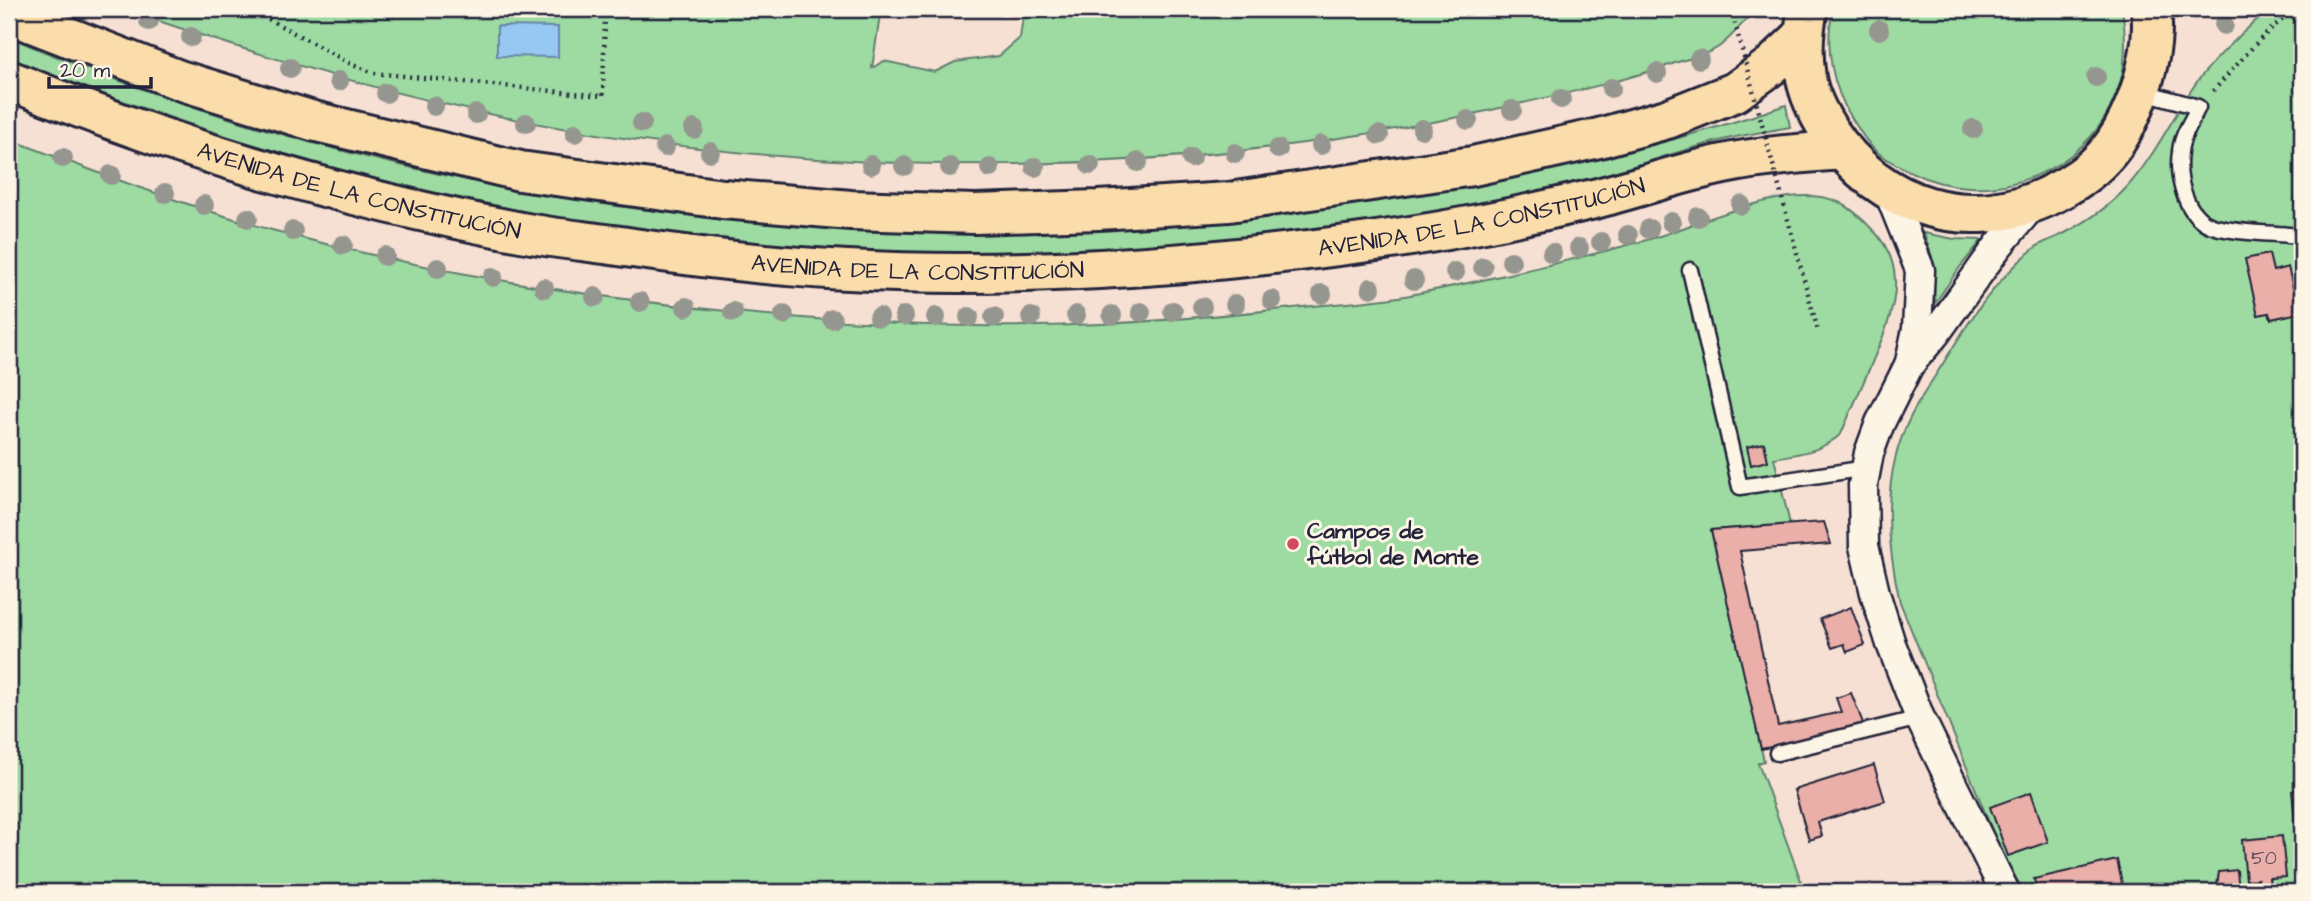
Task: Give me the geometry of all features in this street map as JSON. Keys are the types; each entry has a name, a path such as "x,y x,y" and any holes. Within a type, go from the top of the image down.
{"main road":[{"path":"9,14 179,80 313,121 520,171 723,199 851,210 975,214 1229,202 1473,166 1599,138 1667,119 1735,92 1771,66 1805,22"},
{"path":"1805,22 1806,79 1819,115 1842,150 1888,190 1923,205 1958,213 2004,212 2035,202 2076,182 2102,160 2126,128 2140,91 2160,16"},
{"name":"AVENIDA DE LA CONSTITUCIÓN","path":"9,80 173,141 292,179 412,208 551,236 716,259 848,270 975,273 1099,270 1275,254 1357,244 1503,220 1736,161 1842,150"}],"street":[{"path":"1888,190 1920,270 1917,329 1909,365"},
{"path":"2005,892 1920,718 1891,644 1868,569 1864,546 1863,485 1869,453 1880,423 1909,365 1936,333 1998,246 2035,202"}],"lane":[{"path":"2140,91 2199,107 2186,131 2180,152 2184,194 2190,209 2200,221 2216,227 2302,236"},
{"path":"1690,270 1740,487 1867,468"},
{"path":"1777,753 1920,718"}],"path":[{"path":"250,9 353,65 374,73 603,96 605,9"},
{"path":"1731,9 1818,331"},
{"path":"2199,107 2273,27 2298,9"},
{"path":"9,360 20,359"}],"green space":[{"path":"124,9 881,9 872,68 884,61 935,72 955,62 999,56 1020,38 1024,9 1755,9 1725,42 1707,53 1621,80 1518,104 1392,129 1264,148 1135,159 1004,164 874,162 744,153 615,137 489,114 397,93 260,54"},
{"path":"1833,9 2122,9 2125,48 2122,78 2105,117 2086,142 2062,162 2034,176 2004,185 1973,187 1941,183 1911,172 1887,159 1872,147 1858,128 1835,81 1829,37"},
{"path":"2269,9 2302,9 2302,892 2024,892 2001,852 1900,602 1889,532 1889,508 1901,438 1919,401 1965,328 1996,287 2019,261 2036,247 2082,223 2128,186 2146,163 2199,79 2228,47"},
{"path":"9,37 187,104 369,157 554,196 741,221 930,231 1119,228 1308,211 1495,180 1569,164 1678,138 1786,105 1790,127 1711,143 1540,191 1372,223 1253,239 1132,249 1010,253 889,252 767,244 646,231 527,212 409,187 257,146 58,77 9,58"},
{"path":"9,139 205,210 384,258 498,280 669,305 773,316 913,325 1053,326 1125,323 1384,299 1470,283 1590,255 1769,201 1816,196 1836,201 1850,209 1870,227 1892,260 1895,294 1885,330 1841,434 1817,449 1774,458 1790,524 1711,530 1764,761 1758,763 1805,892 9,892"},
{"path":"1924,233 1954,239 1982,240 1935,303 1932,257"}],"water":[{"path":"497,26 558,27 558,57 497,56"}],"building":[{"path":"2269,254 2273,271 2288,267 2299,313 2271,319 2269,313 2258,315 2245,259"},
{"path":"1764,443 1768,461 1751,465 1747,447"},
{"path":"1824,522 1831,544 1740,551 1778,726 1841,712 1836,698 1851,693 1865,728 1761,749 1711,530"},
{"path":"1851,607 1865,645 1847,652 1844,644 1832,648 1820,619"},
{"path":"1874,765 1885,801 1818,822 1822,836 1809,840 1794,790"},
{"path":"2302,790 2302,841 2297,841 2292,791"},
{"path":"2031,792 2048,842 2008,856 1990,807"},
{"path":"2282,836 2286,877 2269,878 2270,887 2259,888 2258,879 2246,880 2242,840"},
{"path":"2117,860 2124,892 2037,892 2034,879"},
{"path":"2237,870 2239,892 2216,892 2219,872"}],"place":[{"name":"Campos de fútbol de Monte","path":"1293,544"}]}
